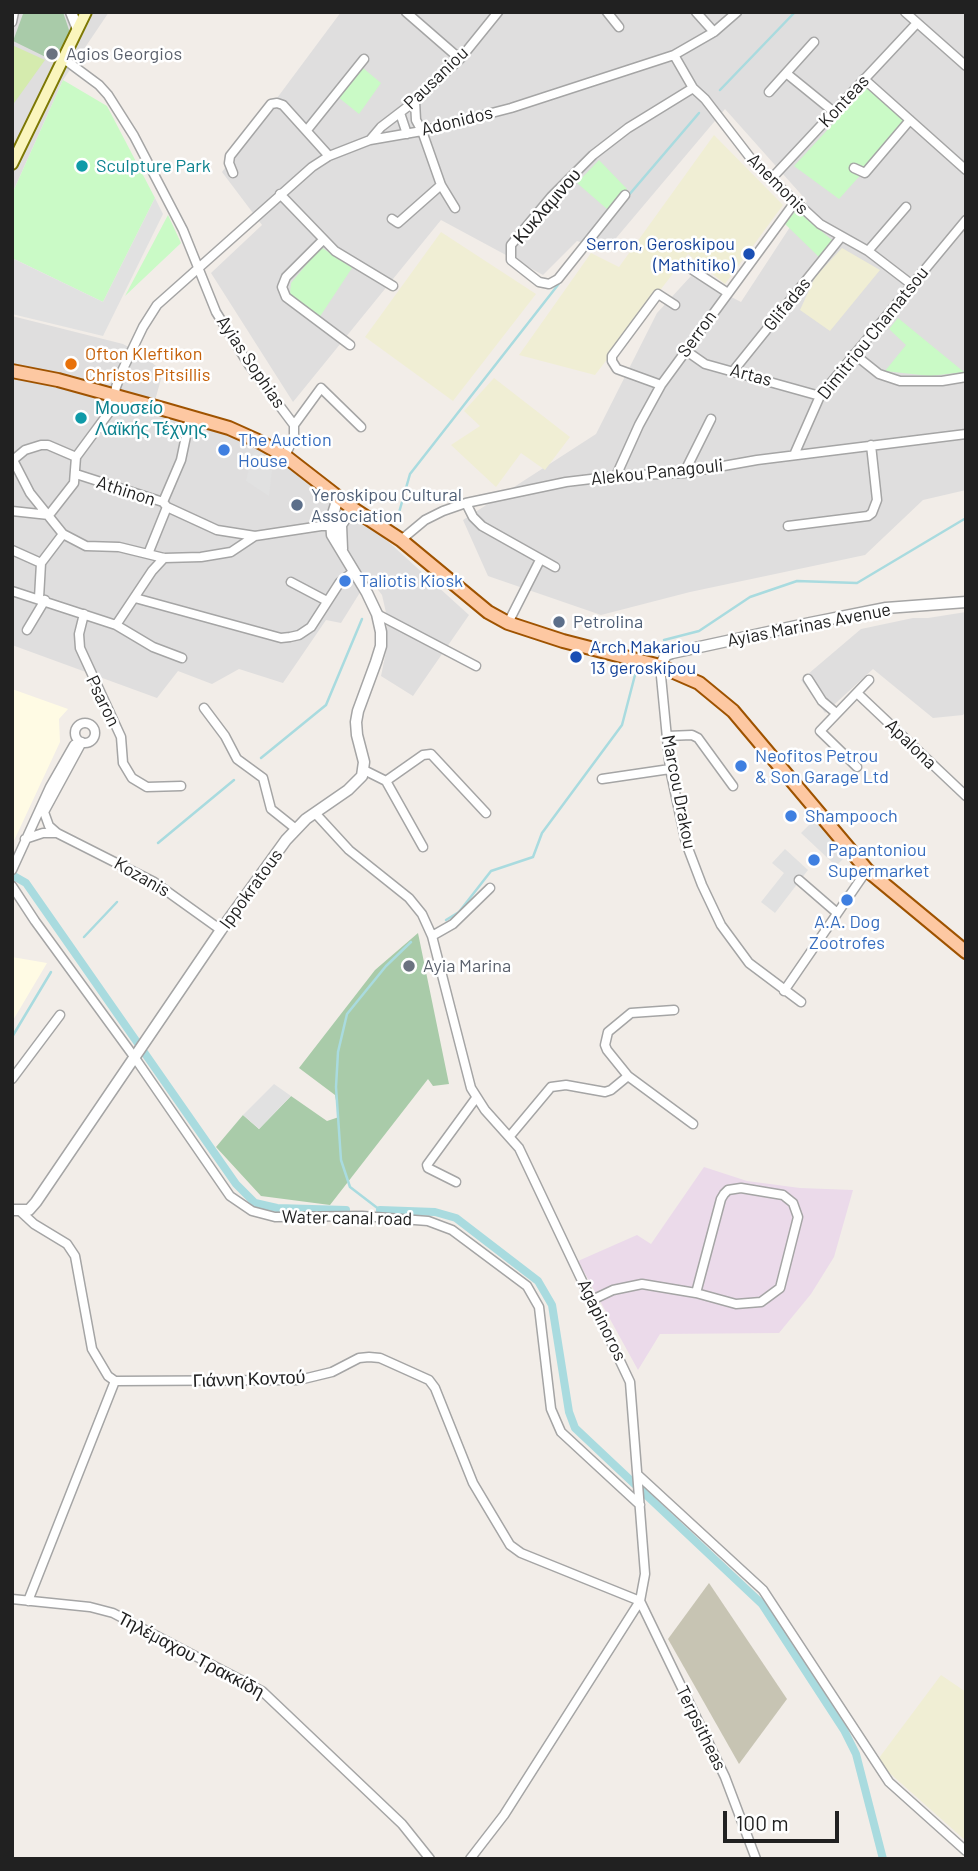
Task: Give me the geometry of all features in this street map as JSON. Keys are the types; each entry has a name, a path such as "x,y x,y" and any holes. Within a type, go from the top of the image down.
{"main road":[{"path":"12,164 86,12"},
{"path":"12,371 58,380 229,428 285,456 338,498 401,540 488,612 508,623 563,641 660,666 699,684 733,711 867,870 966,952"}],"street":[{"path":"12,22 14,12"},
{"path":"71,12 77,27"},
{"path":"406,12 460,60"},
{"name":"Pausaniou","path":"370,140 381,127 415,102 460,60 498,12"},
{"path":"607,12 619,27"},
{"path":"696,12 714,32"},
{"name":"Adonidos","path":"76,457 113,407 122,371 143,327 157,306 279,194 329,156 370,140 422,131 511,108 674,55 714,32 737,12"},
{"path":"905,12 966,66"},
{"name":"Konteas","path":"771,179 917,23"},
{"path":"769,92 814,42"},
{"name":"Anemonis","path":"674,55 693,88 771,179 795,202 841,237 868,251 911,284"},
{"name":"Ayias Sophias","path":"64,59 99,85 134,136 183,230 216,312 250,365 294,425 295,437 285,456"},
{"path":"307,130 364,59"},
{"path":"786,73 834,112"},
{"path":"864,79 966,170"},
{"name":"Κυκλαμινου","path":"625,195 558,279 549,284 539,282 511,260 511,245 551,197 593,155 628,128 693,88"},
{"path":"415,102 416,120 441,185 455,208"},
{"path":"233,173 229,163 230,156 271,104 283,105 329,156"},
{"path":"400,113 407,134"},
{"path":"854,168 865,173 910,120"},
{"path":"392,219 398,223 441,185"},
{"path":"279,194 335,251 393,286"},
{"path":"159,205 165,196"},
{"name":"Serron","path":"616,476 661,384 795,202"},
{"path":"868,251 906,207"},
{"name":"Dimitriou Chamatsou","path":"794,455 820,396 911,284 964,225"},
{"name":"Glifadas","path":"734,370 841,237"},
{"path":"323,240 286,276 282,287 286,298 350,345"},
{"path":"685,265 727,293"},
{"path":"661,384 617,369 612,356 658,294 675,305"},
{"name":"Artas","path":"685,350 705,363 820,396"},
{"path":"854,354 879,374 900,382 942,381 966,377"},
{"path":"294,425 321,388 361,427"},
{"path":"148,554 181,460 190,417"},
{"path":"684,472 711,419"},
{"name":"Alekou Panagouli","path":"401,540 433,514 466,503 566,482 684,472 794,455 966,434"},
{"path":"76,457 48,445 41,445 25,450 13,460 30,494 50,515 62,534 86,546 119,547 164,558 218,555 231,552 256,536 330,526"},
{"path":"788,526 872,513 877,500 871,445"},
{"name":"Athinon","path":"76,457 76,474 165,505 217,530 256,536"},
{"path":"50,515 70,490 76,474"},
{"path":"338,498 331,515 332,535 380,623 381,646 356,722 356,735 364,770 386,781 423,847"},
{"path":"466,503 473,517 482,526 555,567"},
{"path":"343,552 341,525 352,508"},
{"path":"12,512 50,515"},
{"path":"27,630 42,599 39,572 41,564 62,534"},
{"path":"12,550 41,564"},
{"path":"116,625 164,558"},
{"path":"508,623 540,560"},
{"path":"135,598 281,638 290,637 305,631 340,582 353,572"},
{"path":"291,582 327,601"},
{"path":"12,590 116,625 153,647 182,658"},
{"name":"Ayias Marinas Avenue","path":"660,666 666,655 672,653 810,623 886,608 966,602"},
{"name":"Psaron","path":"83,614 79,634 80,648 121,737 123,763 132,778 147,787 181,786"},
{"path":"377,614 476,666"},
{"name":"Marcou Drakou","path":"660,666 670,769 686,843 720,925 749,964 801,1002"},
{"path":"808,678 822,701 836,713"},
{"path":"857,767 820,732 869,680"},
{"name":"Apalona","path":"857,693 966,796"},
{"path":"204,708 225,736 237,759 263,778 271,809 296,829"},
{"path":"667,736 692,735 698,738 733,786"},
{"name":"Kozanis","path":"25,839 50,787 80,741 44,812 49,826 154,882 221,930"},
{"path":"386,781 423,755 431,754 486,813"},
{"path":"602,779 670,769"},
{"name":"Ippokratous","path":"16,1210 29,1210 36,1202 221,930 296,829 353,786 364,770"},
{"name":"Agapinoros","path":"315,813 349,850 410,898 422,915 432,936 462,1061 475,1098 519,1148 629,1382 645,1574 640,1601 511,1804 470,1859"},
{"path":"13,867 25,839 57,832"},
{"path":"784,991 867,870"},
{"path":"799,880 836,912"},
{"name":"Water canal road","path":"12,886 35,922 136,1056 230,1196 252,1211 275,1217 362,1216 428,1221 452,1230 527,1286 539,1307 551,1409 561,1432 640,1502"},
{"path":"432,936 453,924 490,888"},
{"path":"674,1010 631,1013 608,1032 606,1045 628,1076 693,1124"},
{"path":"12,1079 60,1015"},
{"path":"510,1136 551,1087 566,1084 605,1092 628,1076"},
{"path":"456,1182 427,1165 475,1098"},
{"path":"592,1300 613,1290 642,1284 696,1293 736,1304 761,1302 771,1297 780,1287 797,1217 793,1203 783,1195 741,1188 729,1190 720,1199 696,1293"},
{"path":"16,1210 67,1244 75,1256 92,1349 108,1376 115,1381 28,1601"},
{"name":"Γιάννη Κοντού","path":"115,1381 299,1380 332,1372 359,1358 380,1358 432,1383 473,1483 510,1545 521,1553 640,1601"},
{"path":"638,1478 763,1590 889,1782 966,1851"},
{"name":"Τηλέμαχου Τρακκίδη","path":"12,1599 90,1607 113,1613 262,1691 402,1824 430,1859"},
{"name":"Terpsitheas","path":"640,1601 725,1777 757,1859"}],"shaded area":[{"path":"12,12 109,12 63,80 12,194"},
{"path":"341,12 966,12 966,490 923,500 865,555 690,592 601,615 488,576 463,520 596,434 657,313 691,276 741,302 807,201 725,109 606,250 577,241 543,275 441,220 293,402 211,273 262,225 222,172"},
{"path":"714,135 783,205 725,284 688,254 595,375 519,355 591,253 619,267"},
{"path":"155,198 163,214 103,336 12,314 12,258 103,302"},
{"path":"441,232 536,294 453,401 365,337"},
{"path":"842,248 880,270 830,331 800,310 815,277"},
{"path":"12,316 123,344 143,355 163,372 152,411 248,438 286,461 382,536 469,615 413,696 381,676 387,647 387,617 382,595 369,578 341,623 326,620 283,683 239,669 212,684 178,671 157,698 12,645"},
{"path":"494,378 570,437 545,470 521,453 496,487 451,445 480,426 464,411"},
{"path":"257,449 279,461 272,470 269,496 246,481 252,455"},
{"path":"966,612 966,711 963,715 933,718 873,669 825,713 801,680 861,629 913,618"},
{"path":"12,689 68,709 59,719 60,742 12,845"},
{"path":"819,815 850,852 836,866 801,833"},
{"path":"785,849 808,870 775,913 761,902 784,873 772,863"},
{"path":"12,957 47,963 12,1022"},
{"path":"274,1084 291,1096 259,1129 243,1115"},
{"path":"704,1167 747,1181 800,1188 853,1190 834,1257 811,1294 779,1333 660,1334 638,1370 578,1261 637,1235 651,1244"},
{"path":"709,1583 787,1699 739,1764 668,1639"},
{"path":"941,1675 966,1692 966,1841 884,1768 879,1758"}],"green space":[{"path":"63,12 70,33 56,62 13,41 23,14"},
{"path":"12,45 45,60 12,106"},
{"path":"363,68 381,83 359,114 338,97"},
{"name":"Sculpture Park","path":"63,80 107,106 155,198 103,302 12,258 12,194"},
{"path":"868,86 908,122 839,199 794,166"},
{"path":"599,160 627,189 607,209 577,183"},
{"path":"796,210 832,240 819,257 785,224"},
{"path":"168,215 181,243 125,296"},
{"path":"321,247 352,268 319,318 290,294 291,283"},
{"path":"898,318 964,372 930,376 885,371 906,345 889,329"},
{"path":"418,933 449,1084 433,1086 428,1079 330,1205 261,1196 216,1147 243,1115 259,1129 291,1096 327,1121 339,1117 335,1095 299,1068 375,970"}],"waterway":[{"path":"720,90 795,12"},
{"path":"628,196 699,113"},
{"path":"398,516 410,474 561,281"},
{"path":"664,640 699,631 750,597 797,581 857,583 966,518"},
{"path":"261,758 326,705 362,619"},
{"path":"446,920 459,912 491,871 533,857 542,833 622,725 635,675"},
{"path":"158,843 234,780"},
{"path":"12,875 26,883 236,1184 255,1203 277,1208 346,1210"},
{"path":"84,937 117,902"},
{"path":"380,1210 350,1187 341,1160 336,1087 338,1052 347,1014 386,966 411,942"},
{"path":"12,1037 51,972"},
{"path":"380,1210 435,1212 456,1218 538,1281 552,1305 569,1412 575,1428 762,1604 844,1730 856,1754 883,1859"}],"place":[{"name":"Agios Georgios","path":"52,54"},
{"name":"Sculpture Park","path":"82,166"},
{"name":"Serron, Geroskipou (Mathitiko)","path":"749,254"},
{"name":"Ofton Kleftikon Christos Pitsillis","path":"71,364"},
{"name":"Μουσείο Λαϊκής Τέχνης","path":"81,418"},
{"name":"The Auction House","path":"224,450"},
{"name":"Yeroskipou Cultural Association","path":"297,505"},
{"name":"Taliotis Kiosk","path":"345,581"},
{"name":"Petrolina","path":"559,622"},
{"name":"Arch Makariou 13 geroskipou","path":"576,657"},
{"name":"Neofitos Petrou & Son Garage Ltd","path":"741,766"},
{"name":"Shampooch","path":"791,816"},
{"name":"Papantoniou Supermarket","path":"814,860"},
{"name":"A.A. Dog Zootrofes","path":"847,900"},
{"name":"Ayia Marina","path":"409,966"}]}
